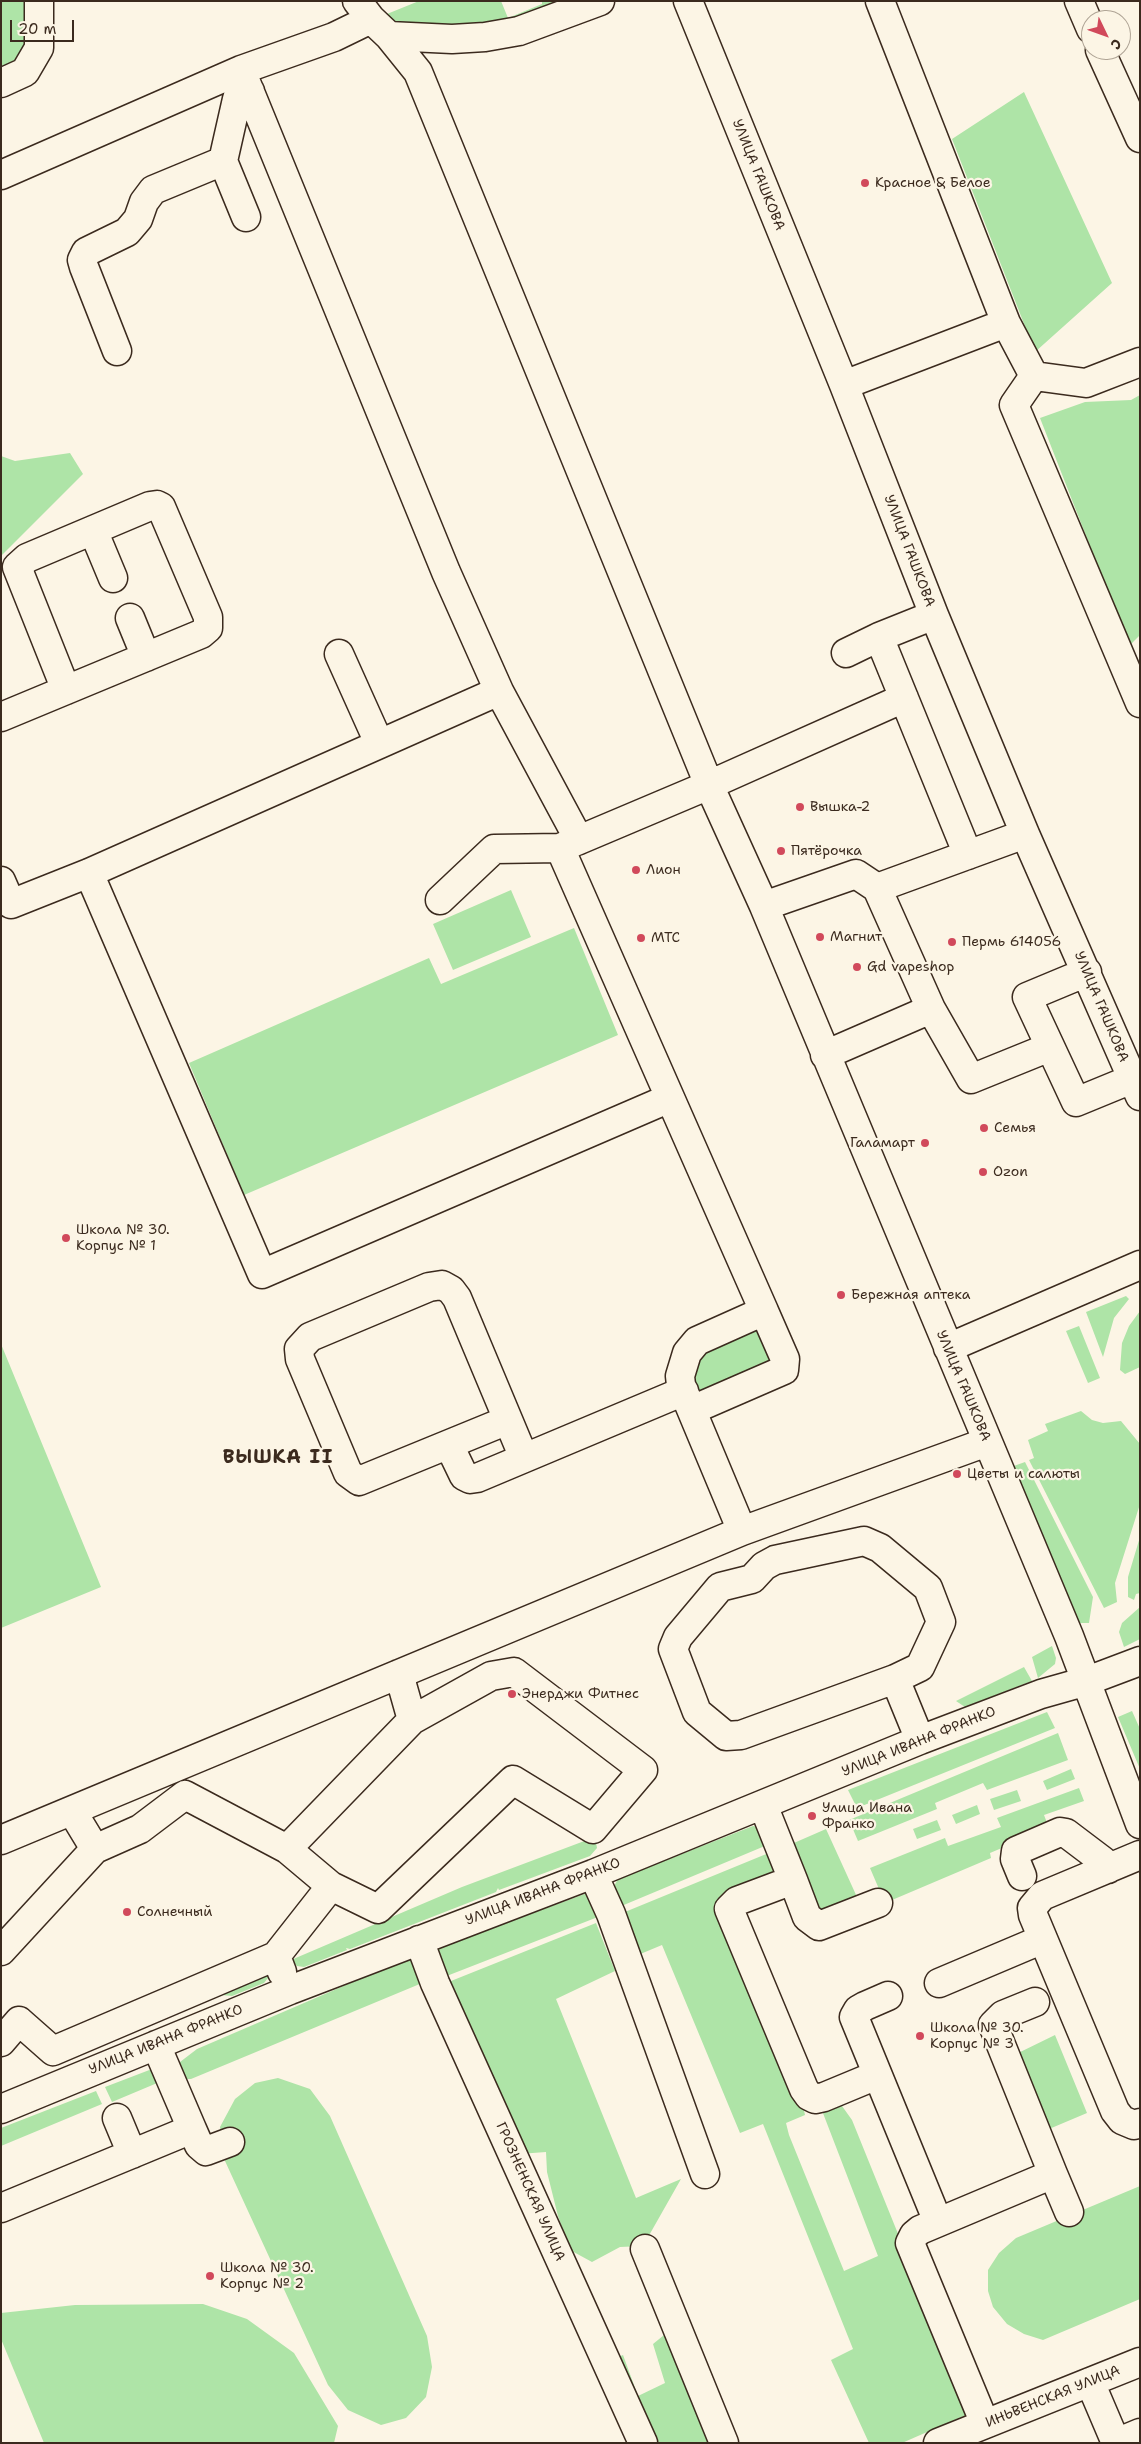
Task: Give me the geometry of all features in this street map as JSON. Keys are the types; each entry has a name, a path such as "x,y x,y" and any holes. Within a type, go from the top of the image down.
{"street":[{"path":"1,83 25,72 39,48 39,1"},
{"path":"1,175 246,81 373,18 452,39 494,36 520,31 600,1"},
{"name":"УЛИЦА ГАШКОВА","path":"688,1 844,385 934,615 1025,834 1087,972 1136,1088"},
{"path":"880,1 1006,323 1034,376"},
{"name":"УЛИЦА ГАШКОВА","path":"373,18 418,72 709,785 764,906 1088,1681 1140,1824"},
{"path":"1105,60 1140,138"},
{"path":"246,81 237,99 223,161 246,217"},
{"path":"246,81 446,572 570,844 670,1098 785,1359 784,1370 688,1400 470,1479 460,1471 449,1445"},
{"path":"117,351 84,267 82,260 86,252 127,232 138,219 144,202 153,190 223,161"},
{"path":"844,385 1006,323"},
{"path":"1034,376 1086,384 1140,362"},
{"path":"1034,376 1014,406 1140,703"},
{"path":"1,717 201,634 208,628 210,623 176,538 165,512 156,504 26,558 17,567 66,690"},
{"path":"93,530 113,578"},
{"path":"846,653 879,637 934,615"},
{"path":"130,618 146,657"},
{"path":"879,637 968,855"},
{"path":"340,654 379,744"},
{"path":"5,894 89,873 499,690"},
{"path":"440,900 494,849 570,844 709,785 904,698"},
{"path":"877,888 1025,834"},
{"path":"89,873 262,1274 670,1098"},
{"path":"764,906 856,874 877,888 931,1009 971,1079 1050,1046"},
{"path":"1087,972 1027,997 1076,1102 1136,1088"},
{"path":"825,1055 931,1009"},
{"path":"948,1348 1140,1265"},
{"path":"508,1420 366,1479 359,1480 353,1478 348,1473 300,1359 299,1349 303,1342 310,1337 429,1287 442,1285 451,1290 457,1298 524,1458"},
{"path":"742,1531 680,1376 688,1353 697,1341 764,1311"},
{"path":"1,1840 742,1531 987,1442"},
{"path":"864,1541 880,1548 928,1588 941,1622 920,1667 895,1679 733,1737 719,1732 697,1712 673,1648 678,1637 720,1587 752,1579 764,1566 776,1560 864,1541"},
{"name":"УЛИЦА ИВАНА ФРАНКО","path":"1,2109 290,1990 602,1870 920,1740 1041,1694 1088,1681 1140,1661"},
{"path":"287,1849 412,1720 491,1676 514,1672 643,1770 593,1829"},
{"path":"399,1674 412,1720"},
{"path":"895,1679 920,1740"},
{"path":"1,1951 94,1849 140,1829 185,1795 287,1849 331,1886 378,1909 513,1780 593,1829 611,1914 704,2174"},
{"path":"763,1805 808,1917 819,1926 878,1903"},
{"path":"72,1811 94,1849"},
{"path":"1022,1876 1015,1859 1016,1851 1060,1832 1066,1833 1106,1863 1108,1869"},
{"path":"1140,1856 1042,1896 1032,1908 1033,1915 1115,2111 1122,2120 1134,2124 1140,2123"},
{"path":"792,1880 737,1901 729,1908 804,2090 808,2096 815,2099 877,2075"},
{"path":"1,2042 19,2021 53,2050 276,1956 331,1886"},
{"path":"939,1983 1043,1939"},
{"name":"ГРОЗНЕНСКАЯ УЛИЦА","path":"419,1940 440,1992 642,2443"},
{"path":"276,1956 290,1990"},
{"path":"888,1996 858,2010 854,2017 938,2222"},
{"path":"1035,2002 1003,2015 993,2025 1069,2212"},
{"path":"156,2044 198,2145 206,2151 230,2142"},
{"path":"117,2118 132,2154"},
{"path":"1,2208 192,2129"},
{"path":"984,2424 910,2243 914,2235 920,2230 1053,2174"},
{"path":"646,2249 724,2443"},
{"name":"ИНЬВЕНСКАЯ УЛИЦА","path":"938,2443 1140,2362"},
{"path":"1090,2382 1116,2443 1140,2433"}],"green space":[{"path":"1,1 42,1 27,54 1,71"},
{"path":"419,1 501,1 508,18 542,4 542,1 585,1 479,33 399,26 382,16"},
{"path":"1024,92 1112,283 1035,352 952,139"},
{"path":"1140,395 1140,635 1129,646 1040,418 1085,402 1131,400"},
{"path":"70,453 83,474 1,556 1,456 15,461"},
{"path":"511,890 531,937 453,970 433,924"},
{"path":"574,928 618,1035 244,1195 189,1063 429,958 441,984"},
{"path":"1126,1296 1129,1299 1114,1318 1103,1357 1086,1312"},
{"path":"1140,1311 1140,1367 1125,1374 1120,1370 1122,1343 1129,1326"},
{"path":"755,1326 777,1370 699,1394 694,1380 702,1354 711,1347"},
{"path":"1079,1326 1100,1378 1088,1383 1066,1331"},
{"path":"1,1344 101,1587 1,1628"},
{"path":"1081,1411 1092,1420 1103,1423 1121,1421 1140,1444 1140,1504 1115,1583 1117,1602 1104,1608 1029,1460 1034,1458 1028,1440 1048,1431 1045,1424"},
{"path":"1025,1462 1093,1597 1089,1623 1078,1623 1066,1590 1011,1467"},
{"path":"1140,1537 1140,1593 1136,1594 1134,1600 1128,1597 1128,1577"},
{"path":"1140,1607 1140,1639 1124,1647 1119,1632 1122,1623"},
{"path":"1052,1646 1056,1658 1055,1664 1038,1678 1032,1657"},
{"path":"1024,1667 1032,1681 965,1707 956,1701"},
{"path":"1132,1711 1140,1729 1140,1769 1118,1717"},
{"path":"1047,1712 1055,1728 857,1808 848,1790"},
{"path":"1058,1733 1068,1760 987,1790 983,1783 935,1803 937,1809 858,1841 849,1820"},
{"path":"1071,1769 1075,1779 1047,1790 1043,1781"},
{"path":"1079,1788 1084,1801 1044,1815 1049,1828 990,1853 991,1858 885,1903 870,1868 945,1838 948,1846 1001,1827 997,1818"},
{"path":"1017,1790 1021,1801 994,1810 990,1799"},
{"path":"977,1805 980,1814 956,1824 952,1815"},
{"path":"937,1820 941,1830 917,1839 913,1829"},
{"path":"753,1826 759,1827 772,1843 619,1907 613,1888 618,1879"},
{"path":"826,1829 857,1897 819,1911 787,1846"},
{"path":"595,1837 597,1848 590,1856 499,1890 498,1888 496,1892 350,1949 346,1948 347,1950 304,1967 297,1966 291,1960 462,1887"},
{"path":"776,1850 780,1872 720,1901 802,2101 805,2115 786,2123 789,2135 844,2271 878,2256 821,2108 831,2103 842,2106 852,2120 907,2256 917,2296 950,2379 961,2374 975,2411 902,2443 869,2443 831,2360 853,2349 763,2124 740,2133 662,1945 638,1955 620,1914"},
{"path":"590,1892 603,1915 439,1979 437,1950 441,1947"},
{"path":"596,1923 615,1971 556,1999 636,2198 681,2179 643,2246 620,2247 592,2262 570,2250 558,2216 547,2172 546,2152 519,2154 441,1985"},
{"path":"412,1959 427,1981 191,2079 184,2079 179,2067 180,2062 197,2049 404,1960"},
{"path":"268,1970 268,1978 264,1983 232,1996 211,1994"},
{"path":"1055,2035 1087,2113 1042,2132 1010,2057"},
{"path":"152,2069 162,2081 112,2102 105,2087"},
{"path":"278,2078 310,2089 330,2116 427,2336 432,2367 426,2397 406,2418 381,2425 348,2410 328,2385 225,2161 220,2127 235,2099 255,2083"},
{"path":"96,2091 102,2104 1,2146 1,2128"},
{"path":"1140,2186 1140,2299 1043,2340 1024,2334 1007,2324 993,2307 988,2291 988,2270 999,2253 1016,2238"},
{"path":"203,2304 247,2319 294,2353 338,2426 334,2443 44,2443 1,2339 1,2313 75,2305"},
{"path":"669,2331 717,2443 648,2443 612,2360 623,2355 638,2396 665,2383 653,2344"}],"place":[{"name":"Красное & Белое","path":"865,183"},
{"name":"Вышка-2","path":"800,807"},
{"name":"Пятёрочка","path":"781,851"},
{"name":"Лион","path":"636,870"},
{"name":"Магнит","path":"820,937"},
{"name":"МТС","path":"641,938"},
{"name":"Пермь 614056","path":"952,942"},
{"name":"Gd vapeshop","path":"857,967"},
{"name":"Семья","path":"984,1128"},
{"name":"Галамарт","path":"925,1143"},
{"name":"Ozon","path":"983,1172"},
{"name":"Школа № 30. Корпус № 1","path":"66,1238"},
{"name":"Бережная аптека","path":"841,1295"},
{"name":"Цветы и салюты","path":"957,1474"},
{"name":"Энерджи Фитнес","path":"512,1694"},
{"name":"Улица Ивана Франко","path":"812,1816"},
{"name":"Солнечный","path":"127,1912"},
{"name":"Школа № 30. Корпус № 3","path":"920,2036"},
{"name":"Школа № 30. Корпус № 2","path":"210,2276"}],"district":[{"name":"ВЫШКА II","path":"278,1458"}]}
